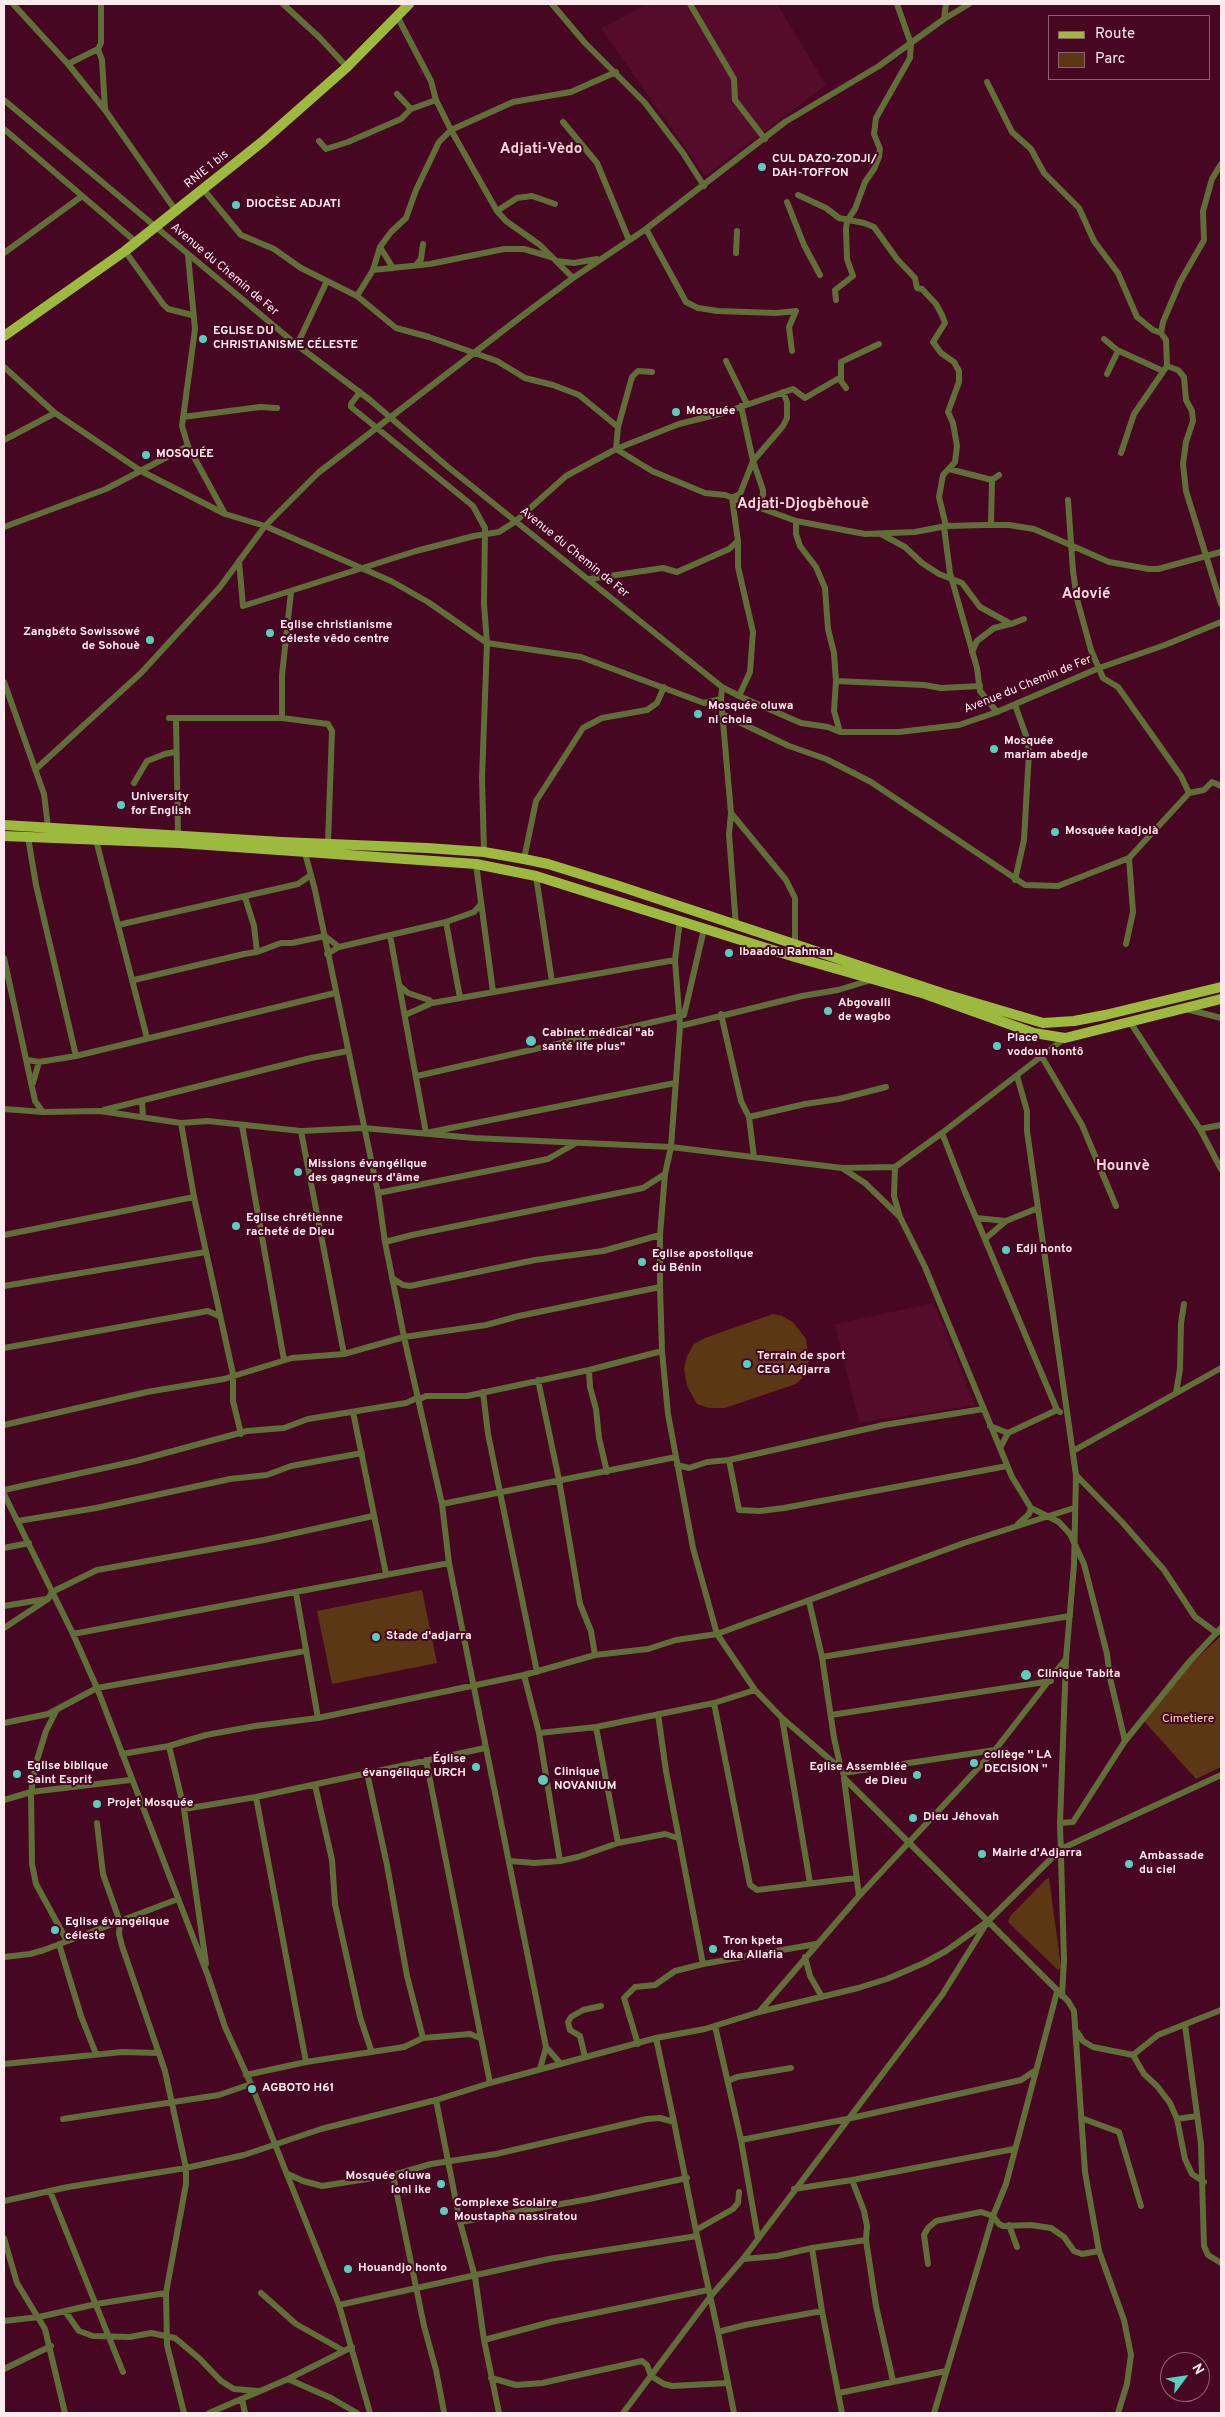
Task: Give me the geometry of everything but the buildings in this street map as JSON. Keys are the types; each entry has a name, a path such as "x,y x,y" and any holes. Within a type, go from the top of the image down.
{"main road":[{"name":"RNIE 1 bis","path":"4,336 125,251 262,142 347,67 409,4"},
{"path":"4,826 484,852 524,859 548,864 616,885 995,1010 1043,1023 1068,1022 1097,1017 1221,987"},
{"path":"4,826 28,837 179,843 476,864 536,876 704,929 925,994 1026,1030 1065,1038 1221,999"}],"street":[{"path":"13,4 68,64 105,110 176,211"},
{"path":"68,64 98,49 101,43 102,4"},
{"path":"283,4 319,37 347,67"},
{"path":"552,4 585,43 645,103 704,186"},
{"path":"690,4 734,79 735,100 765,139"},
{"path":"836,300 835,290 853,276 846,258 847,221 879,156 880,149 874,134 876,118 910,58 911,44 897,4"},
{"path":"944,19 946,4"},
{"path":"36,769 141,673 220,587 265,526 318,473 573,278 646,229 785,122 817,101 879,66 944,19 969,4"},
{"path":"397,16 431,81 436,100 451,130 497,211 506,221 540,244 573,278"},
{"path":"98,49 102,60 105,110"},
{"path":"357,296 373,270 380,247 391,232 406,218 416,190 439,142 451,130 513,102 571,92 616,72"},
{"path":"987,82 1012,132 1031,149 1044,173 1079,208 1094,241 1118,273 1137,317 1153,330 1161,333 1166,340 1165,369 1134,414 1121,453"},
{"path":"397,94 411,108"},
{"name":"Avenue du Chemin de Fer","path":"4,100 297,345 360,392 448,467 722,687 801,723 828,727 840,732 899,732 944,728 997,712 1099,668 1165,645 1221,622"},
{"path":"319,141 326,149 348,142 400,119 411,108 436,100"},
{"path":"562,122 597,163 629,240"},
{"path":"4,129 136,242"},
{"path":"1161,333 1163,322 1180,282 1204,240 1204,211 1212,179 1221,164"},
{"path":"203,189 241,235 274,249 301,268 357,296 396,328 429,336 497,361 525,378 553,385 579,395 618,427"},
{"path":"798,195 804,196 847,221 864,223 874,228 897,259 915,278 917,288 922,289 936,304 945,323 933,342 941,353 954,362 959,371 959,382 948,412 953,423 957,446 955,462 943,475 939,497 945,527 943,534 952,580 980,686 986,701 997,712"},
{"path":"4,254 82,196"},
{"path":"497,211 517,198 532,196 555,204"},
{"path":"787,202 804,245 820,275"},
{"path":"646,229 686,302 698,308 718,311 776,313 796,311 788,327 792,351"},
{"path":"736,253 737,231"},
{"path":"416,265 422,259 423,244"},
{"path":"380,247 393,268"},
{"path":"373,270 416,265 504,249 524,249 554,259 574,263 591,261 606,255"},
{"path":"125,251 163,304 168,308 192,315"},
{"path":"188,255 192,315 195,329 182,426 188,446 225,514"},
{"path":"297,345 328,281"},
{"path":"1104,339 1105,343 1118,351 1165,369 1178,370 1184,377 1186,400 1192,411 1193,421 1186,442 1183,464 1186,490 1221,604"},
{"path":"846,388 840,378 841,362 878,344"},
{"path":"1107,374 1118,351"},
{"path":"726,361 744,405 753,461 763,490 763,495 754,505"},
{"path":"4,367 55,413 141,471 225,514 265,526 391,582 428,602 487,643 581,657 704,703 720,699"},
{"path":"616,449 618,427 634,373 638,371 652,372"},
{"path":"239,561 242,606 291,592 359,568 485,534 499,532 516,521 566,476 616,449 679,424 723,413 793,389 805,398 840,378"},
{"path":"360,392 351,404 351,407 377,426 473,506 481,519 485,534 484,604 487,643 482,778 484,852"},
{"path":"732,498 740,494 753,461 783,426 787,418 787,402 783,392"},
{"path":"183,417 260,407 278,408"},
{"path":"4,440 55,413"},
{"path":"4,527 106,489 188,446"},
{"path":"616,449 652,471 705,493 732,498 796,521 865,534 915,532 945,527 991,525 1034,529 1070,543 1091,555 1109,562 1149,569 1158,569 1221,552"},
{"path":"949,469 992,480 999,475"},
{"path":"991,525 992,480"},
{"path":"732,498 738,541 738,567 753,632 750,672 739,696"},
{"path":"1068,500 1070,543 1081,614 1091,650 1106,681 1118,686 1181,776 1189,793"},
{"path":"796,521 796,534 800,546 816,567 825,588 828,629 834,653 836,681 834,711 840,732"},
{"path":"880,533 905,546 922,563 965,586 980,607 1011,624"},
{"path":"589,580 663,568 677,572 729,549 738,541"},
{"path":"282,718 282,675 291,592"},
{"path":"972,652 977,641 994,628 1024,619"},
{"path":"836,681 924,684 941,688 980,686"},
{"path":"4,682 44,794 48,828"},
{"path":"524,859 536,801 583,728 602,718 647,710 657,703 664,687"},
{"path":"722,687 720,699 731,813 729,834 736,926"},
{"path":"1015,705 1028,741 1029,752 1024,840 1015,880"},
{"path":"722,714 789,746 826,759 871,782 1024,885 1058,886 1129,858 1189,793 1204,790 1212,782 1221,786"},
{"path":"178,835 172,718 282,718 328,724 332,731 328,843"},
{"path":"134,783 147,761 175,752"},
{"path":"731,813 786,880 795,898 795,945"},
{"path":"28,837 36,885 76,1056"},
{"path":"96,840 134,980 147,1038"},
{"path":"305,853 325,936 335,993 378,1193 385,1242 404,1337 442,1504 449,1563 546,2047 540,2070"},
{"path":"1126,944 1132,912 1129,858"},
{"path":"476,864 493,992"},
{"path":"118,925 245,897 302,882 311,875"},
{"path":"536,876 552,982"},
{"path":"302,882 315,890"},
{"path":"245,897 254,926 257,952"},
{"path":"327,954 339,947 446,922 474,912 481,904"},
{"path":"680,920 675,960 680,1026 674,1083 671,1147 665,1174 660,1234 662,1351 668,1414 693,1548 717,1634 755,1690 782,1718 843,1774 1060,1994 1074,2011 1085,2172 1099,2251 1119,2305 1131,2355 1127,2384 1118,2413"},
{"path":"446,922 460,998"},
{"path":"417,1076 680,1016 686,1012 704,929"},
{"path":"390,935 426,1133"},
{"path":"134,980 257,952 281,943 292,943 325,936"},
{"path":"325,936 339,947"},
{"path":"4,958 28,1060 35,1101 43,1112"},
{"path":"405,1015 432,1003 675,960"},
{"path":"680,1026 721,1014 838,990 874,979"},
{"path":"400,986 412,995 430,1000 432,1003"},
{"path":"28,1060 39,1062 76,1056 335,993"},
{"path":"403,1001 412,995"},
{"path":"1184,1009 1221,1018"},
{"path":"721,1014 740,1101 749,1117 754,1157"},
{"path":"1130,1022 1200,1129 1221,1169"},
{"path":"4,1109 43,1112 100,1111 181,1123 208,1121 301,1131 363,1128 474,1138 671,1147 842,1168 895,1166 942,1133 1065,1038"},
{"path":"100,1111 142,1102 311,1058 348,1051"},
{"path":"1042,1057 1082,1125 1116,1206"},
{"path":"32,1083 39,1062"},
{"path":"934,2413 993,2216 1006,2184 1036,2070 1060,1994 1064,1960 1060,1822 1066,1659 1075,1541 1076,1475 1027,1131 1028,1111 1017,1076"},
{"path":"426,1133 674,1083"},
{"path":"749,1117 805,1104 839,1099 886,1087"},
{"path":"26,1111 35,1101"},
{"path":"142,1102 144,1118"},
{"path":"181,1123 194,1197 233,1374 232,1385 238,1424 244,1432"},
{"path":"242,1125 284,1360"},
{"path":"1200,1129 1221,1125"},
{"path":"301,1131 344,1354"},
{"path":"942,1133 1057,1410 1068,1415"},
{"path":"378,1193 548,1159 576,1143"},
{"path":"895,1166 894,1196 900,1217 925,1267 1017,1488 1031,1508 1051,1517 1065,1528 1075,1541 1084,1564 1095,1604 1125,1740"},
{"path":"842,1168 865,1183 900,1217"},
{"path":"385,1242 643,1188 665,1174"},
{"path":"4,1234 194,1197"},
{"path":"985,1239 1006,1221 1038,1208"},
{"path":"976,1218 1006,1221"},
{"path":"392,1278 400,1284 410,1286 535,1260 603,1251 660,1234"},
{"path":"4,1286 206,1252"},
{"path":"4,1425 147,1392 224,1379 233,1374 284,1360 344,1354 404,1337 486,1325 519,1316 660,1287"},
{"path":"4,1348 208,1311 217,1304"},
{"path":"1176,1393 1180,1369 1180,1322 1184,1304"},
{"path":"208,1311 219,1316"},
{"path":"370,2413 339,2304 251,2084 225,2027 208,1976 130,1780 97,1688 4,1492 136,1461 244,1432 284,1428 308,1419 406,1403 426,1396 460,1396 483,1392 589,1370 662,1351"},
{"path":"1073,1451 1221,1368"},
{"path":"589,1370 590,1387 596,1409 599,1438 607,1472"},
{"path":"538,1380 580,1604 591,1631 595,1655"},
{"path":"415,1388 426,1396"},
{"path":"483,1392 488,1434 537,1672"},
{"path":"406,1403 420,1409"},
{"path":"677,1465 689,1468 714,1460 729,1460 884,1425 983,1409"},
{"path":"1000,1448 1008,1433 1057,1410"},
{"path":"353,1412 386,1574"},
{"path":"990,1426 1008,1433"},
{"path":"18,1521 96,1508 211,1482 266,1474 291,1466 362,1453"},
{"path":"442,1504 676,1457"},
{"path":"729,1460 738,1510 760,1511 1007,1466"},
{"path":"1060,1822 1073,1822 1125,1740 1190,1661 1219,1630 1195,1617 1164,1570 1122,1522 1076,1475"},
{"path":"1017,1525 1026,1518 1031,1508"},
{"path":"122,1754 169,1746 206,1735 318,1718 524,1675 595,1655 648,1650 676,1640 717,1634 1017,1525 1051,1517 1074,1508"},
{"path":"4,1628 48,1599 52,1592 97,1570 264,1540 373,1516"},
{"path":"4,1548 29,1543"},
{"path":"72,1634 449,1563"},
{"path":"296,1593 318,1718"},
{"path":"4,1606 48,1599"},
{"path":"809,1601 822,1657 843,1774 859,1896"},
{"path":"822,1657 1070,1616"},
{"path":"4,1722 56,1711 97,1688 305,1651"},
{"path":"759,2012 859,1896 995,1750 1066,1659"},
{"path":"524,1675 539,1733 560,1860"},
{"path":"831,1715 1051,1680"},
{"path":"539,1733 596,1727 714,1703 755,1690"},
{"path":"714,1703 750,1885 757,1890 856,1878"},
{"path":"56,1711 46,1731 36,1763 31,1792 32,1864 36,1884 67,1941"},
{"path":"658,1714 678,1838 703,1964"},
{"path":"782,1718 810,1884"},
{"path":"596,1727 618,1843"},
{"path":"169,1746 184,1809 208,1976"},
{"path":"184,1809 256,1797 486,1748"},
{"path":"843,1774 995,1750"},
{"path":"426,1760 490,2083"},
{"path":"367,1773 387,1865 407,1976 423,2038"},
{"path":"4,2201 50,2191 186,2168 276,2145 321,2129 436,2100 585,2057 656,2038 715,2026 759,2012 822,1997 902,1974 946,1951 988,1921 1061,1849 1221,1775"},
{"path":"4,1800 31,1792 130,1780"},
{"path":"315,1785 332,1860 335,1904 360,2016 371,2050"},
{"path":"256,1797 306,2062"},
{"path":"97,1823 103,1874 120,1922 119,1934 122,1946 159,2053 186,2168 186,2184 166,2293 166,2335 184,2413"},
{"path":"665,1834 676,1825"},
{"path":"510,1861 534,1863 560,1860 578,1857 618,1843 665,1834 678,1838"},
{"path":"4,1957 30,1954 178,1899"},
{"path":"624,2413 709,2294 743,2259 942,1995 988,1921"},
{"path":"59,1944 81,2016 96,2054"},
{"path":"638,2044 626,2006 626,1995 636,1987 655,1985 675,1971 703,1964 816,1944"},
{"path":"805,1957 810,1976 822,1997"},
{"path":"585,2057 580,2036 570,2030 568,2022 583,2010 600,2006"},
{"path":"1132,2055 1158,2035 1221,2010"},
{"path":"1185,2025 1204,2182 1204,2246 1208,2255 1221,2263"},
{"path":"715,2026 741,2140 758,2238"},
{"path":"1076,2031 1083,2041 1092,2047 1132,2055 1144,2074 1157,2086 1170,2103 1177,2119 1181,2148 1187,2164 1197,2179 1204,2182"},
{"path":"246,2075 371,2050 404,2047 423,2038 470,2034 480,2038"},
{"path":"656,2038 687,2178 696,2233 734,2413"},
{"path":"546,2047 561,2064"},
{"path":"4,2062 54,2060 122,2052 159,2053"},
{"path":"728,2081 737,2077 791,2068"},
{"path":"741,2140 847,2119 1021,2080 1036,2070"},
{"path":"1021,2080 1030,2092"},
{"path":"63,2118 172,2104 219,2095 251,2084"},
{"path":"436,2100 460,2222 475,2276 484,2340 499,2413"},
{"path":"1177,2119 1197,2116"},
{"path":"288,2174 303,2181 322,2186 393,2175 448,2161 496,2154 647,2119 660,2118 674,2122"},
{"path":"1081,2118 1119,2132 1141,2206"},
{"path":"794,2189 852,2180 1014,2149"},
{"path":"393,2175 444,2412"},
{"path":"460,2222 589,2199 687,2178"},
{"path":"852,2180 864,2211 867,2226 866,2240 876,2306 892,2381"},
{"path":"50,2191 123,2372"},
{"path":"339,2304 549,2259 696,2233 734,2209 738,2203 739,2192"},
{"path":"928,2264 924,2235 928,2228 936,2222 981,2212 993,2216 999,2224 1044,2226 1064,2237 1074,2251 1082,2254 1099,2251"},
{"path":"1009,2225 1017,2247"},
{"path":"4,2238 17,2283 39,2317 51,2346 65,2413"},
{"path":"743,2259 777,2256 812,2248 866,2240"},
{"path":"812,2248 842,2413"},
{"path":"4,2322 39,2317 96,2304 166,2293"},
{"path":"261,2293 296,2324 344,2351"},
{"path":"484,2340 550,2322 709,2294"},
{"path":"65,2311 79,2331 93,2336 166,2335 183,2343 221,2381 234,2389 258,2391"},
{"path":"718,2332 745,2324 822,2311"},
{"path":"4,2369 51,2346"},
{"path":"209,2413 288,2379 352,2347"},
{"path":"491,2378 516,2384 542,2383 642,2361 647,2365 651,2376 664,2384 672,2386 728,2383"},
{"path":"839,2393 946,2371"},
{"path":"288,2379 331,2398 357,2413"},
{"path":"242,2399 245,2413"}],"shaded area":[{"path":"648,4 777,4 826,85 705,176 601,28"},
{"path":"934,1303 975,1405 859,1423 835,1324"}],"green space":[{"name":"Terrain de sport CEG1 Adjarra","path":"773,1314 793,1322 806,1339 809,1359 806,1375 796,1384 725,1408 709,1408 697,1404 687,1386 684,1368 687,1356 694,1344 705,1338"},
{"path":"422,1590 437,1663 332,1684 317,1611"},
{"name":"Cimetiere","path":"1221,1636 1221,1767 1196,1779 1144,1721 1185,1669"},
{"path":"1049,1878 1061,1967 1058,1970 1008,1922 1010,1916"}],"place":[{"name":"CUL DAZO-ZODJI/ DAH-TOFFON","path":"762,167"},
{"name":"DIOCÈSE ADJATI","path":"236,205"},
{"name":"EGLISE DU CHRISTIANISME CÉLESTE","path":"203,339"},
{"name":"Mosquée","path":"676,412"},
{"name":"MOSQUÉE","path":"146,455"},
{"name":"Eglise christianisme céleste vêdo centre","path":"270,633"},
{"name":"Zangbéto Sowissowé de Sohouè","path":"150,640"},
{"name":"Mosquée oluwa ni chola","path":"698,714"},
{"name":"Mosquée mariam abedje","path":"994,749"},
{"name":"University for English","path":"121,805"},
{"name":"Mosquée kadjolà","path":"1055,832"},
{"name":"Ibaadou Rahman","path":"729,953"},
{"name":"Abgovalli de wagbo","path":"828,1011"},
{"name":"Cabinet médical \"ab santé life plus\"","path":"531,1041"},
{"name":"Place vodoun hontô","path":"997,1046"},
{"name":"Missions évangélique des gagneurs d'âme","path":"298,1172"},
{"name":"Eglise chrétienne racheté de Dieu","path":"236,1226"},
{"name":"Edji honto","path":"1006,1250"},
{"name":"Eglise apostolique du Bénin","path":"642,1262"},
{"name":"Terrain de sport CEG1 Adjarra","path":"747,1364"},
{"name":"Stade d'adjarra","path":"376,1637"},
{"name":"Clinique Tabita","path":"1026,1675"},
{"name":"collège '' LA DECISION ''","path":"974,1763"},
{"name":"Église évangélique URCH","path":"476,1767"},
{"name":"Eglise biblique Saint Esprit","path":"17,1774"},
{"name":"Eglise Assemblée de Dieu","path":"917,1775"},
{"name":"Clinique NOVANIUM","path":"543,1780"},
{"name":"Projet Mosquée","path":"97,1804"},
{"name":"Dieu Jéhovah","path":"913,1818"},
{"name":"Mairie d'Adjarra","path":"982,1854"},
{"name":"Ambassade du ciel","path":"1129,1864"},
{"name":"Eglise évangélique céleste","path":"55,1930"},
{"name":"Tron kpeta dka Allafia","path":"713,1949"},
{"name":"AGBOTO H61","path":"252,2089"},
{"name":"Mosquée oluwa loni ike","path":"441,2184"},
{"name":"Complexe Scolaire Moustapha nassiratou","path":"444,2211"},
{"name":"Houandjo honto","path":"348,2269"}],"district":[{"name":"Adjati-Vèdo","path":"541,150"},
{"name":"Adjati-Djogbèhouè","path":"803,505"},
{"name":"Adovié","path":"1086,595"},
{"name":"Hounvè","path":"1123,1167"}]}
